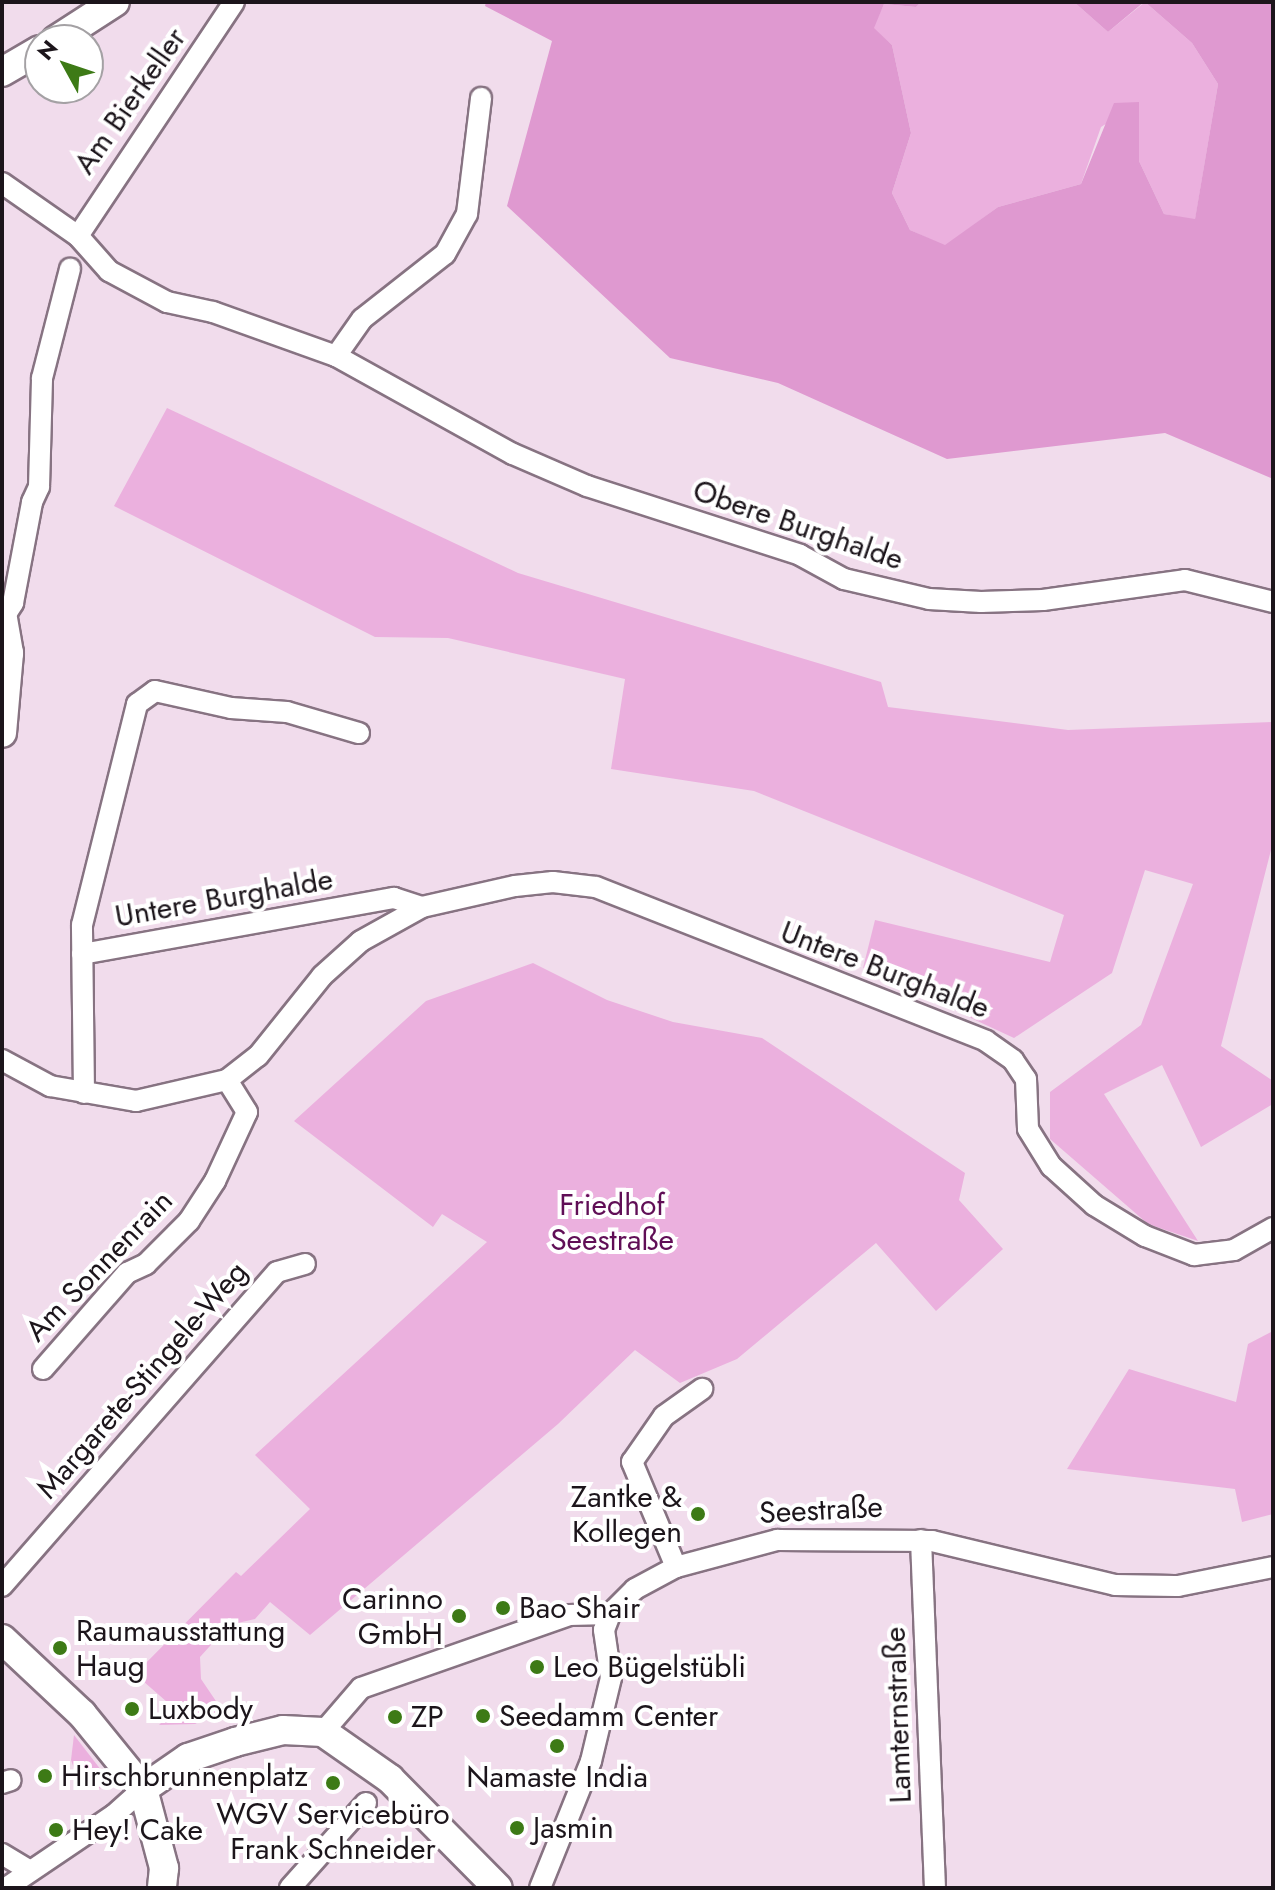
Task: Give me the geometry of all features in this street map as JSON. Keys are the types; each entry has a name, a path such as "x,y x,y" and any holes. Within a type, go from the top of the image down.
{"main road":[{"path":"81,24 115,2"},
{"path":"2,72 24,59"},
{"path":"2,733 9,653 3,615"},
{"path":"2,1639 82,1714 143,1789 164,1868 162,1888"},
{"path":"143,1789 177,1764 235,1742 283,1730 323,1732 390,1779 498,1888"}],"street":[{"name":"Am Bierkeller","path":"78,236 234,2"},
{"path":"336,356 362,319 445,254 467,214 481,98"},
{"name":"Obere Burghalde","path":"2,183 78,236 109,271 167,302 213,312 336,356 513,454 587,486 800,555 844,579 929,599 981,602 1043,600 1185,580 1273,602"},
{"path":"3,615 13,603 32,502 39,487 42,378 70,269"},
{"path":"84,1093 82,925 137,704 155,691 231,708 287,712 359,733"},
{"name":"Untere Burghalde","path":"2,1060 50,1086 136,1101 227,1080 258,1056 322,976 361,941 422,907 515,886 553,882 596,887 986,1041 1013,1060 1026,1079 1028,1129 1051,1166 1094,1205 1145,1236 1194,1255 1234,1250 1273,1228"},
{"name":"Untere Burghalde","path":"82,954 394,898 422,907"},
{"name":"Am Sonnenrain","path":"43,1369 127,1273 146,1264 189,1221 215,1181 247,1112 227,1080"},
{"name":"Margarete-Stingele-Weg","path":"2,1586 277,1272 305,1264"},
{"path":"676,1567 632,1462 664,1416 702,1389"},
{"name":"Seestraße","path":"610,1614 635,1589 676,1567 777,1540 921,1540 1115,1585 1178,1586 1273,1567"},
{"name":"Lamternstraße","path":"921,1540 935,1888"},
{"path":"323,1732 361,1688 569,1615 610,1614 604,1630 611,1678 591,1761 540,1888"},
{"path":"6,1888 143,1789"},
{"path":"290,1888 366,1803"},
{"path":"2,1854 30,1871"}],"green space":[{"path":"921,2 1074,2 1108,32 1145,2 1192,43 1218,84 1195,220 1164,214 1139,161 1139,103 1101,127 1081,184 998,207 945,246 910,230 892,193 911,133 892,45 873,28 884,4 916,7"},
{"path":"167,408 518,573 881,682 888,707 1068,730 1273,722 1273,842 1221,1046 1273,1081 1273,1104 1201,1147 1162,1065 1104,1094 1198,1241 1148,1224 1050,1139 1050,1092 1141,1025 1193,884 1145,870 1112,973 1014,1038 863,968 875,920 1050,962 1064,915 754,791 611,769 625,679 448,638 375,637 114,506"},
{"name":"Friedhof Seestraße","path":"533,963 607,1000 673,1022 762,1038 965,1173 959,1200 1003,1249 936,1311 876,1243 737,1359 680,1383 635,1350 558,1424 310,1635 270,1602 255,1619 229,1625 200,1657 201,1679 222,1710 195,1724 159,1725 175,1709 135,1674 236,1572 241,1576 310,1509 255,1455 487,1242 442,1214 433,1227 294,1121 426,1001"},
{"path":"1273,1331 1273,1514 1242,1522 1235,1489 1067,1469 1129,1369 1236,1402 1248,1344"},
{"path":"74,1735 108,1779 106,1788 86,1789 78,1780 71,1760"}],"shaded area":[{"path":"486,2 921,2 916,7 884,4 874,28 892,45 911,133 892,193 910,230 945,245 998,207 1081,184 1114,103 1139,102 1139,161 1164,214 1195,219 1218,84 1192,43 1145,2 1273,2 1273,479 1165,433 947,459 778,383 670,358 507,206 552,41 485,6"},
{"path":"1074,2 1144,2 1108,32"}],"place":[{"name":"Zantke & Kollegen","path":"698,1514"},
{"name":"Bao Shair","path":"503,1608"},
{"name":"Carinno GmbH","path":"459,1616"},
{"name":"Raumausstattung Haug","path":"60,1648"},
{"name":"Leo Bügelstübli","path":"537,1667"},
{"name":"Luxbody","path":"132,1709"},
{"name":"Seedamm Center","path":"483,1716"},
{"name":"ZP","path":"395,1717"},
{"name":"Namaste India","path":"557,1746"},
{"name":"Hirschbrunnenplatz","path":"45,1776"},
{"name":"WGV Servicebüro Frank Schneider","path":"333,1783"},
{"name":"Jasmin","path":"517,1828"},
{"name":"Hey! Cake","path":"56,1830"}]}
